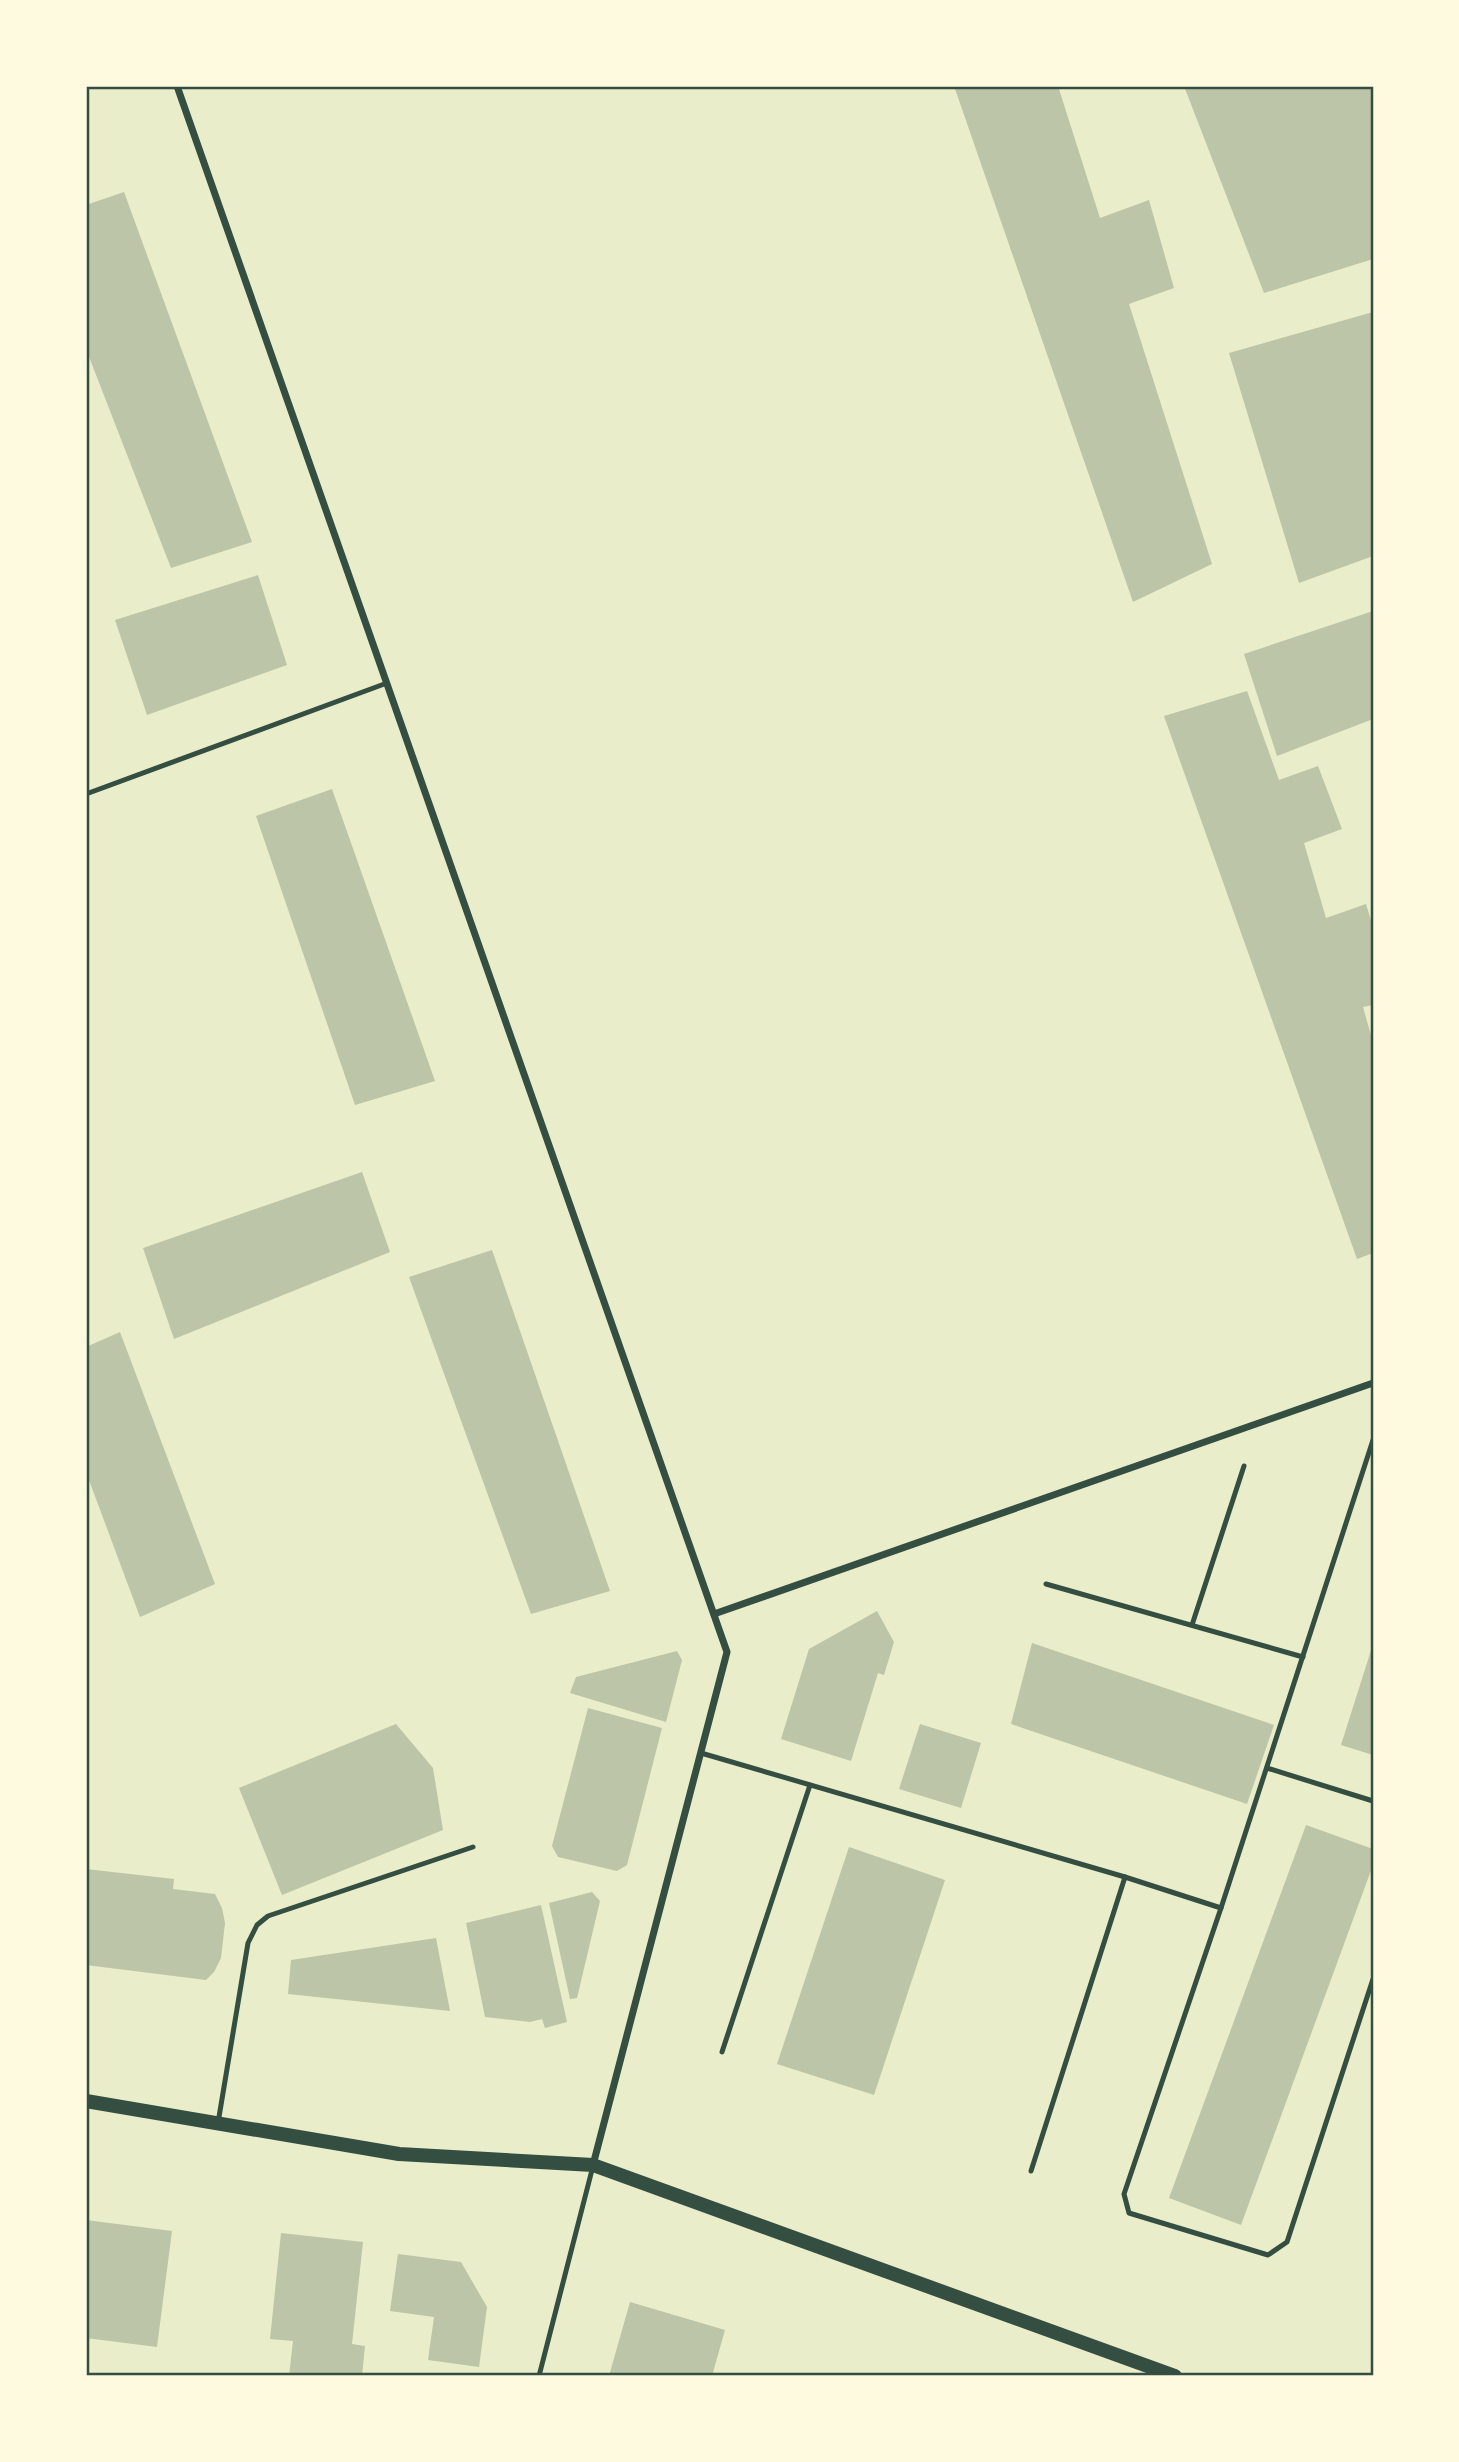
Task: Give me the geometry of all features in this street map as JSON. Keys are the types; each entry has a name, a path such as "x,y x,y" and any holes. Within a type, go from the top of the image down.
{"main road":[{"path":"86,2101 398,2154 593,2165 1175,2376"}],"street":[{"path":"177,86 727,1652 593,2165"},
{"path":"714,1614 1373,1382"}],"lane":[{"path":"86,794 387,683"},
{"path":"1373,1440 1221,1908 1124,2194 1129,2213 1268,2255 1287,2242 1373,1979"},
{"path":"1192,1625 1244,1466"},
{"path":"1046,1584 1303,1657"},
{"path":"701,1753 1125,1877 1221,1908"},
{"path":"1267,1768 1373,1801"},
{"path":"722,2052 810,1785"},
{"path":"218,2123 248,1943 257,1925 268,1916 474,1847"},
{"path":"1031,2171 1125,1877"},
{"path":"539,2376 593,2165"}],"building":[{"path":"954,86 1058,86 1100,218 1149,200 1174,288 1129,304 1212,564 1133,602"},
{"path":"1184,86 1373,86 1373,259 1264,293"},
{"path":"124,192 252,542 171,568 86,349 86,205"},
{"path":"1373,312 1373,556 1299,583 1229,353"},
{"path":"258,575 287,665 147,715 115,620"},
{"path":"1373,611 1373,719 1277,756 1244,654"},
{"path":"1247,691 1279,780 1318,766 1342,829 1304,843 1326,918 1366,904 1373,927 1373,1005 1363,1007 1373,1042 1373,1253 1357,1259 1164,716"},
{"path":"332,789 435,1081 355,1105 256,816"},
{"path":"362,1172 390,1252 174,1339 143,1248"},
{"path":"492,1250 610,1591 531,1614 409,1277"},
{"path":"120,1332 215,1584 140,1617 86,1472 86,1347"},
{"path":"877,1611 894,1642 884,1675 878,1673 851,1761 781,1739 809,1649"},
{"path":"1032,1643 1274,1725 1247,1804 1011,1724"},
{"path":"1373,1644 1373,1755 1341,1745"},
{"path":"677,1651 682,1660 666,1722 570,1693 576,1677"},
{"path":"588,1708 662,1728 627,1865 617,1871 558,1857 552,1846"},
{"path":"396,1724 433,1768 443,1830 282,1895 239,1788"},
{"path":"920,1724 981,1743 961,1808 899,1789"},
{"path":"1306,1825 1373,1849 1373,1865 1241,2225 1169,2198"},
{"path":"849,1847 945,1880 874,2095 777,2064"},
{"path":"86,1869 174,1879 173,1889 215,1894 225,1923 221,1958 214,1972 206,1980 86,1965"},
{"path":"592,1892 600,1901 577,1998 570,1999 549,1903"},
{"path":"541,1905 567,2022 545,2028 542,2019 530,2022 485,2017 466,1923"},
{"path":"436,1938 450,2011 288,1994 291,1960"},
{"path":"86,2220 172,2231 157,2347 86,2338"},
{"path":"281,2233 363,2242 352,2344 365,2346 362,2376 289,2376 293,2341 270,2339"},
{"path":"398,2254 461,2262 487,2307 479,2367 428,2360 434,2317 390,2311"},
{"path":"630,2302 725,2330 712,2376 609,2376"}]}
